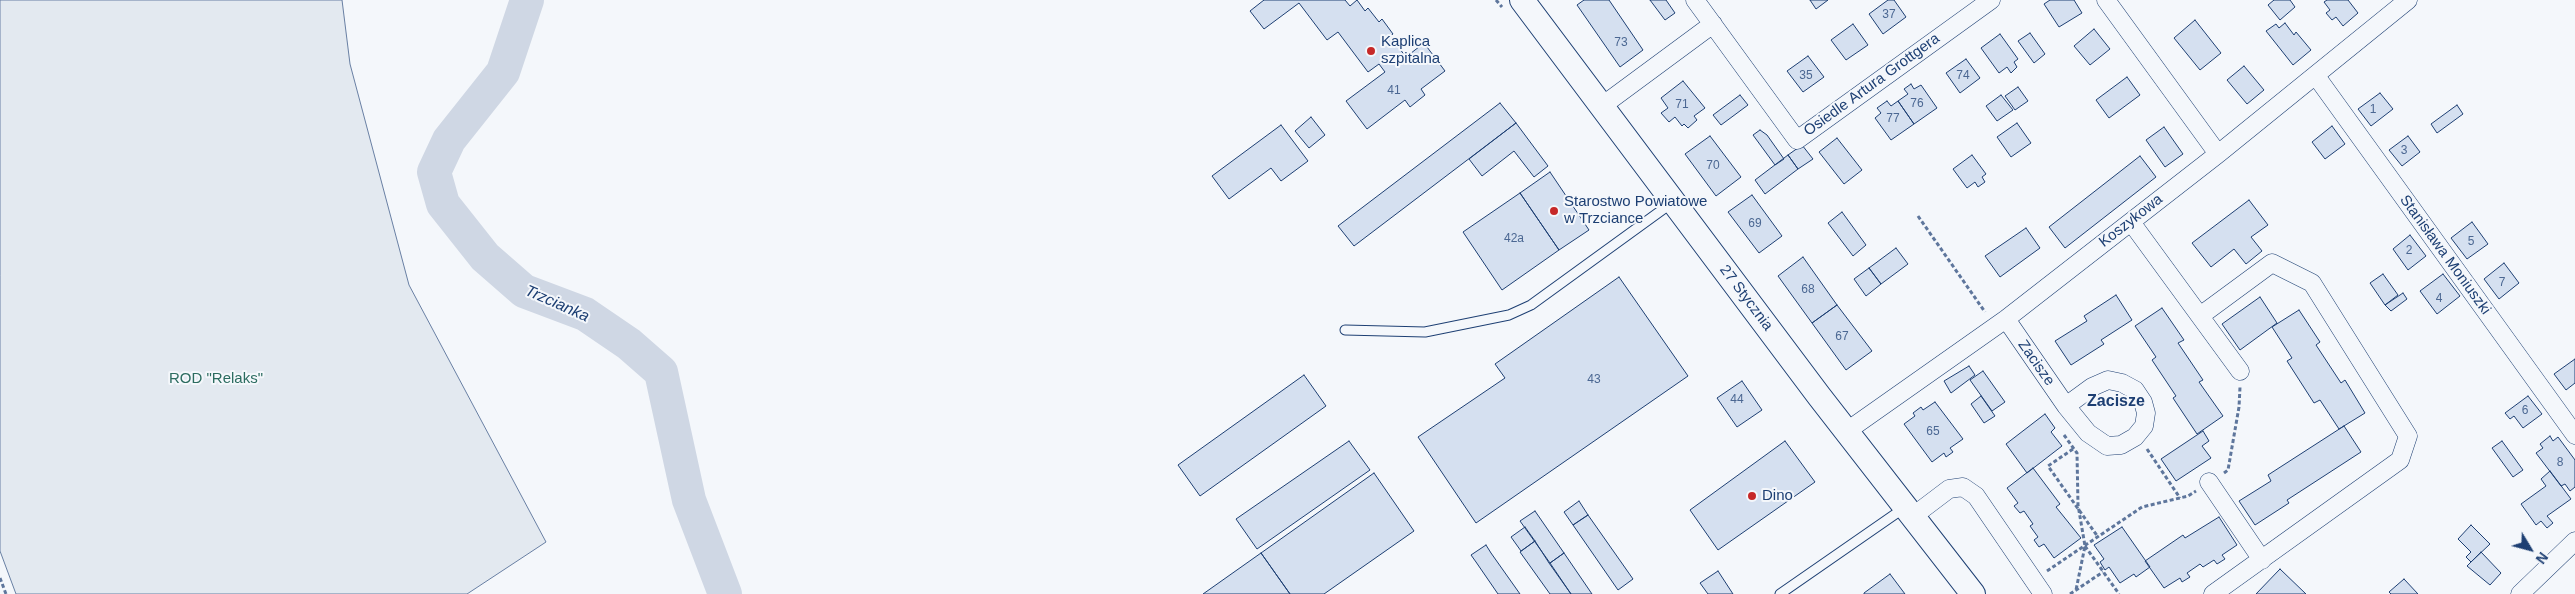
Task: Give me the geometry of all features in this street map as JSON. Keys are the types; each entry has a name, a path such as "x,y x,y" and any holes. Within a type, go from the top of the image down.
{"main road":[{"name":"27 Stycznia","path":"1522,0 1846,432 1973,594"}],"street":[{"name":"Osiedle Artura Grottgera","path":"1695,0 1797,140 1991,0"},
{"path":"2106,0 2218,154"},
{"name":"Koszykowa","path":"1846,432 2001,323 2218,154 2408,0"},
{"path":"1602,106 1713,24"},
{"name":"Stanisława Moniuszki","path":"2316,76 2575,434"},
{"path":"2131,222 2240,371"},
{"path":"2200,316 2272,263 2312,283 2408,436 2400,460 2213,594"},
{"name":"Zacisze","path":"2001,323 2088,433 2107,446 2121,445 2135,436"},
{"path":"2066,406 2092,387 2108,380 2122,384 2135,390 2143,402 2146,413 2144,426 2135,436"},
{"path":"2209,482 2262,560"},
{"path":"1908,512 1949,489 1963,487 1976,496 2039,587"},
{"path":"2520,594 2575,541"}],"lane":[{"path":"1345,330 1425,332 1509,315 1531,305 1673,202"},
{"path":"1780,594 1908,512"}],"path":[{"path":"1918,216 2001,323"},
{"path":"2039,587 2084,546 2142,507 2188,496 2228,470 2239,406 2240,371"},
{"path":"2088,433 2073,448 2048,466 2098,537"},
{"path":"2063,434 2077,454 2078,508 2084,546 2076,590"},
{"path":"2135,436 2143,442 2180,498"},
{"path":"2084,546 2119,594"},
{"path":"2070,594 2104,572"},
{"path":"0,578 6,594"}],"green space":[{"name":"ROD \"Relaks\"","path":"0,0 342,0 350,64 409,285 546,542 467,594 16,594 0,551"}],"building":[{"path":"1264,0 1345,0 1350,6 1357,0 1365,11 1368,8 1379,22 1382,19 1393,34 1390,36 1406,57 1424,43 1445,71 1421,89 1425,95 1410,107 1405,100 1367,129 1346,101 1385,72 1379,64 1368,72 1338,32 1327,40 1299,3 1264,29 1250,11"},
{"path":"1584,0 1609,0 1643,50 1620,67 1577,5"},
{"path":"1650,0 1666,0 1675,13 1665,20"},
{"path":"1810,0 1828,0 1816,9"},
{"path":"1888,0 1894,0 1906,17 1883,34 1869,14"},
{"path":"2050,0 2074,0 2082,13 2059,27 2044,4"},
{"path":"2274,0 2290,0 2295,7 2280,20 2268,5"},
{"path":"2327,0 2348,0 2358,13 2343,26 2336,17 2332,20 2326,13 2330,10 2324,2"},
{"path":"2195,20 2221,53 2200,70 2174,38"},
{"path":"2285,23 2294,35 2296,32 2311,50 2293,65 2266,31 2276,24 2279,28"},
{"path":"1853,24 1868,45 1846,60 1831,40"},
{"path":"2094,29 2110,49 2090,65 2074,46"},
{"path":"2030,33 2045,54 2034,63 2018,41"},
{"path":"2000,34 2018,59 2014,62 2017,67 2011,73 2007,67 1999,73 1981,48"},
{"path":"1808,56 1824,77 1803,92 1787,71"},
{"path":"1966,59 1980,78 1960,93 1946,73"},
{"path":"2244,66 2264,90 2247,104 2227,80"},
{"path":"2127,77 2140,95 2109,118 2096,100"},
{"path":"1683,81 1705,108 1694,116 1697,120 1688,128 1684,124 1682,126 1675,117 1669,122 1661,113 1668,108 1661,98"},
{"path":"1911,84 1914,89 1921,85 1937,108 1914,124 1898,101 1908,94 1904,89"},
{"path":"2018,87 2028,101 2015,110 2005,96"},
{"path":"2380,93 2393,109 2371,126 2358,109"},
{"path":"1740,95 1748,105 1721,125 1713,115"},
{"path":"2001,95 2013,110 1997,121 1986,106"},
{"path":"1887,101 1891,106 1898,101 1914,124 1891,140 1875,118 1881,113 1877,108"},
{"path":"1500,103 1516,123 1354,246 1338,226"},
{"path":"2457,105 2463,114 2437,133 2431,124"},
{"path":"1311,117 1325,135 1309,148 1295,131"},
{"path":"1516,123 1548,166 1534,177 1514,151 1482,176 1469,159"},
{"path":"2017,123 2031,143 2011,157 1997,137"},
{"path":"1281,125 1308,161 1281,181 1271,168 1229,199 1212,176"},
{"path":"2332,126 2345,144 2325,159 2312,142"},
{"path":"2164,127 2183,154 2165,167 2146,140"},
{"path":"1760,130 1767,135 1784,159 1775,165 1753,135"},
{"path":"1710,136 1741,177 1716,196 1685,154"},
{"path":"2408,136 2420,152 2402,166 2389,150"},
{"path":"1837,138 1862,170 1844,184 1819,152"},
{"path":"1802,145 1813,159 1798,169 1788,155"},
{"path":"1788,155 1798,169 1765,194 1755,180"},
{"path":"1972,155 1986,174 1982,177 1985,182 1978,187 1975,182 1967,188 1953,169"},
{"path":"2140,156 2156,177 2065,248 2049,227"},
{"name":"Starostwo Powiatowe w Trzciance","path":"1550,172 1589,230 1559,250 1520,193"},
{"path":"1520,193 1559,250 1502,290 1463,232"},
{"path":"1752,195 1782,236 1759,253 1728,212"},
{"path":"2249,200 2268,225 2251,237 2262,251 2246,264 2234,249 2211,267 2192,243"},
{"path":"1842,212 1866,245 1853,256 1828,223"},
{"path":"2472,222 2488,244 2467,259 2451,238"},
{"path":"2026,228 2040,248 2000,277 1985,256"},
{"path":"2410,235 2426,256 2408,270 2393,249"},
{"path":"1896,248 1908,264 1881,284 1869,268"},
{"path":"1803,257 1837,305 1812,323 1778,276"},
{"path":"2504,263 2519,283 2499,299 2484,279"},
{"path":"1869,268 1881,284 1866,296 1854,279"},
{"path":"2383,274 2398,295 2385,305 2370,283"},
{"path":"2443,274 2460,296 2437,314 2420,291"},
{"path":"1619,277 1688,376 1476,523 1418,437 1505,378 1495,364"},
{"path":"2403,293 2407,299 2391,311 2385,305"},
{"path":"2116,295 2132,320 2101,340 2104,344 2071,365 2055,341 2087,321 2084,316"},
{"path":"2260,297 2277,323 2240,350 2222,324"},
{"path":"1837,305 1872,351 1846,370 1812,323"},
{"path":"2162,308 2184,340 2178,343 2203,380 2199,382 2223,416 2197,434 2173,398 2176,396 2152,360 2156,357 2135,326"},
{"path":"2299,310 2320,342 2316,345 2341,383 2345,380 2365,413 2339,429 2320,400 2314,403 2287,361 2292,358 2272,327"},
{"path":"2575,359 2575,383 2566,390 2554,374"},
{"path":"1969,366 1975,375 1951,393 1944,381"},
{"path":"1983,371 2005,402 1992,411 1970,380"},
{"path":"1304,375 1326,406 1200,496 1178,465"},
{"path":"1742,381 1762,410 1737,427 1717,398"},
{"path":"1981,396 1995,416 1984,423 1971,404"},
{"path":"2528,396 2542,414 2523,428 2514,416 2510,419 2505,413"},
{"path":"1935,402 1963,439 1950,448 1953,452 1946,457 1944,453 1932,462 1904,424 1915,416 1913,413 1921,407 1923,410"},
{"path":"2045,414 2055,428 2051,432 2062,446 2027,473 2006,444"},
{"path":"2344,426 2361,452 2287,500 2289,503 2255,525 2239,501 2271,481 2268,475"},
{"path":"2203,431 2209,441 2202,446 2211,458 2176,481 2161,459"},
{"path":"2550,436 2553,441 2558,437 2575,460 2575,487 2570,491 2565,484 2561,486 2536,453 2543,448 2540,444"},
{"path":"1349,441 1370,470 1257,549 1236,519"},
{"name":"Dino","path":"1785,441 1815,482 1718,550 1690,510"},
{"path":"2502,441 2523,470 2513,477 2492,448"},
{"path":"2033,468 2060,504 2056,507 2081,538 2054,558 2044,544 2039,547 2034,540 2038,537 2030,526 2033,524 2024,511 2020,513 2014,506 2018,503 2007,488"},
{"path":"2550,471 2571,499 2547,516 2553,523 2547,528 2541,521 2536,525 2521,504 2546,486 2541,479"},
{"path":"1374,473 1414,531 1324,594 1290,594 1261,553"},
{"path":"1579,501 1588,515 1573,525 1564,512"},
{"path":"1535,511 1564,553 1550,563 1520,521"},
{"path":"1588,515 1633,579 1618,590 1573,525"},
{"path":"2219,517 2237,545 2222,555 2225,559 2217,564 2214,560 2203,567 2200,564 2187,573 2190,577 2182,582 2180,578 2164,588 2145,561 2183,535 2185,538"},
{"path":"2471,525 2490,544 2471,562 2466,557 2471,552 2458,539"},
{"path":"1525,527 1535,541 1521,551 1511,537"},
{"path":"2122,527 2150,567 2136,577 2134,574 2120,583 2109,567 2105,570 2100,562 2104,559 2094,545"},
{"path":"1535,541 1571,594 1550,594 1520,552"},
{"path":"1486,545 1520,594 1498,594 1471,555"},
{"path":"2481,552 2501,573 2490,585 2467,566"},
{"path":"1261,553 1290,594 1203,594"},
{"path":"1564,553 1592,594 1571,594 1550,563"},
{"path":"2280,569 2306,594 2256,594"},
{"path":"1718,571 1733,594 1708,594 1700,583"},
{"path":"1890,574 1905,594 1864,594 1864,593"},
{"path":"2404,579 2418,594 2391,594 2389,592"}],"waterway":[{"name":"Trzcianka","path":"527,0 503,72 449,140 434,172 443,204 485,257 524,291 585,314 629,344 661,372 689,500 725,594"}],"place":[{"name":"Kaplica szpitalna","path":"1371,51"},
{"name":"Starostwo Powiatowe w Trzciance","path":"1554,211"},
{"name":"Dino","path":"1752,496"}],"district":[{"name":"Zacisze","path":"2116,402"}]}
